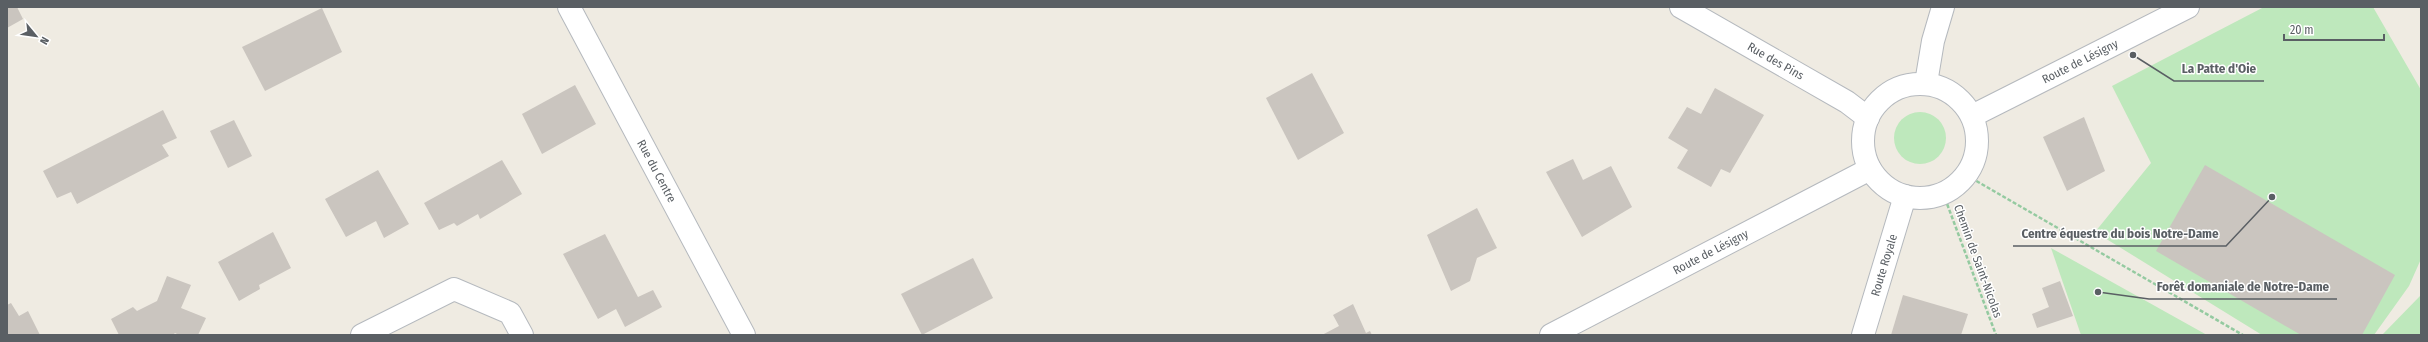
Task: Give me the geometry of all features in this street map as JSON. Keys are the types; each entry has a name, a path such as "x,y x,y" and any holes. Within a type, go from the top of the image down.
{"street":[{"name":"Rue du Centre","path":"569,7 744,335"},
{"name":"Rue des Pins","path":"1681,7 1847,102 1868,118"},
{"path":"1926,84 1933,41 1943,7"},
{"name":"Route de Lésigny","path":"1972,116 2188,7"},
{"path":"1926,84 1945,89 1961,100 1972,116 1977,130 1977,146 1973,161 1966,175 1956,186 1943,193 1925,198 1905,196 1891,190 1879,181 1870,168 1864,152 1863,135 1868,118 1877,103 1891,91 1908,85 1926,84"},
{"name":"Route de Lésigny","path":"1551,335 1870,168"},
{"name":"Route Royale","path":"1862,335 1905,196"},
{"path":"362,335 454,289 510,313 522,335"}],"path":[{"path":"1966,175 2243,335"},
{"name":"Chemin de Saint-Nicolas","path":"1943,193 1996,335"}],"green space":[{"path":"2264,7 2373,7 2421,90 2421,259 2409,286 2374,335 2262,335 2095,232 2151,163 2112,86"},
{"path":"1915,112 1925,112 1939,119 1946,133 1946,143 1939,157 1925,164 1915,164 1905,160 1898,153 1894,143 1894,133 1898,123 1905,116"},
{"path":"2051,248 2207,335 2081,335"},
{"path":"2421,295 2421,335 2382,335"}],"building":[{"path":"7,7 17,7 23,19 7,28"},
{"path":"322,8 342,52 265,91 242,47"},
{"path":"1312,73 1344,133 1298,160 1266,98"},
{"path":"575,85 596,124 542,154 522,114"},
{"path":"1715,88 1764,115 1730,173 1721,169 1711,187 1677,168 1688,150 1668,138 1687,107 1701,114"},
{"path":"163,110 177,138 162,145 169,156 77,204 71,192 57,198 43,171"},
{"path":"2084,117 2105,171 2067,191 2043,137"},
{"path":"234,120 252,156 228,168 210,131"},
{"path":"1573,159 1583,180 1611,166 1632,207 1582,237 1546,172"},
{"path":"502,160 522,194 480,219 478,214 457,226 454,223 439,230 424,203"},
{"path":"2205,165 2395,275 2362,335 2301,335 2156,251"},
{"path":"378,170 409,224 384,238 376,221 346,237 325,199"},
{"path":"1477,208 1497,248 1477,258 1470,281 1451,291 1427,235"},
{"path":"273,232 291,268 259,285 260,289 239,301 218,262"},
{"path":"605,234 638,297 653,290 662,307 625,327 616,309 598,319 563,254"},
{"path":"973,258 993,298 922,335 901,294"},
{"path":"167,276 191,285 181,308 206,318 198,335 179,335 175,333 173,335 119,335 111,319 133,307 137,311 157,301"},
{"path":"2060,281 2073,316 2037,328 2032,314 2049,307 2042,288"},
{"path":"1903,295 1968,314 1961,335 1891,335"},
{"path":"11,303 19,316 28,311 40,335 7,335 7,305"},
{"path":"1353,304 1366,333 1370,331 1372,335 1322,335 1339,326 1333,315"}],"place":[{"name":"La Patte d'Oie","path":"2133,55"},
{"name":"Centre équestre du bois Notre-Dame","path":"2272,197"},
{"name":"Forêt domaniale de Notre-Dame","path":"2098,292"}]}
